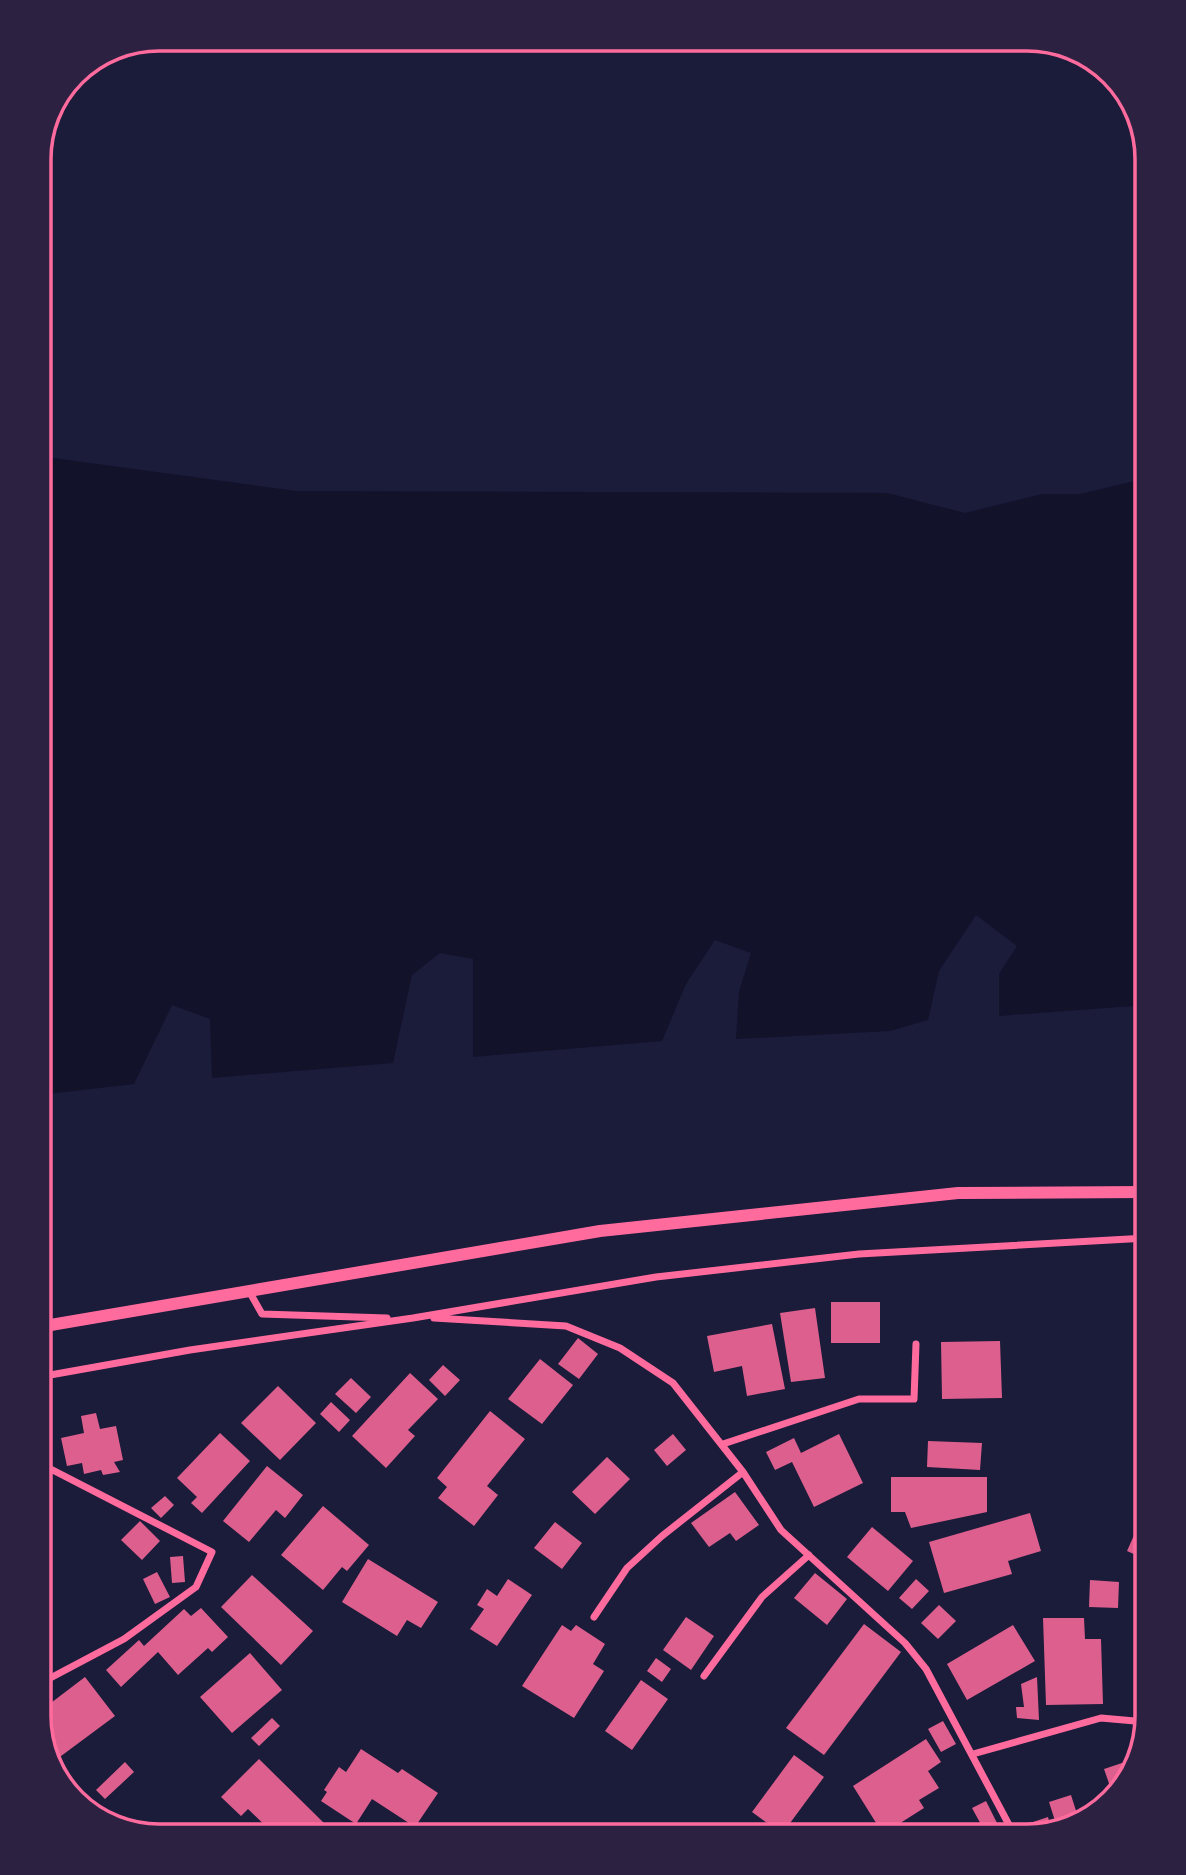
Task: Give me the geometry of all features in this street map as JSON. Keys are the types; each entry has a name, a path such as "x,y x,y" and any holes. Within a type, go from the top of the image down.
{"street":[{"path":"51,1325 600,1231 958,1193 1135,1192"},
{"path":"51,1375 190,1350 413,1318 656,1277 859,1254 1135,1239"},
{"path":"248,1290 262,1314 566,1325 620,1348 673,1383 723,1444 781,1530 905,1643 926,1669 1009,1824"},
{"path":"723,1444 859,1399 914,1399 916,1345"},
{"path":"51,1471 212,1552 196,1587 124,1639 51,1677"},
{"path":"594,1617 627,1567 743,1472"},
{"path":"704,1676 762,1597 809,1555"},
{"path":"973,1754 1101,1718 1135,1721"}],"shaded area":[{"path":"51,458 296,491 887,493 965,513 1042,494 1080,494 1135,481 1135,1006 999,1016 999,974 1017,946 976,915 939,971 928,1020 890,1031 736,1039 739,992 751,953 715,940 686,984 662,1041 473,1057 473,959 440,953 412,975 393,1063 212,1078 210,1019 172,1005 134,1084 51,1094"}],"building":[{"path":"831,1302 880,1302 880,1343 831,1343"},
{"path":"815,1308 825,1378 791,1382 780,1313"},
{"path":"772,1324 785,1389 747,1396 742,1366 714,1372 707,1336"},
{"path":"578,1338 598,1354 579,1379 558,1364"},
{"path":"1000,1341 1002,1398 942,1399 941,1342"},
{"path":"540,1359 573,1385 542,1424 508,1399"},
{"path":"443,1365 460,1380 445,1396 429,1380"},
{"path":"410,1373 438,1399 408,1430 415,1436 386,1468 352,1436"},
{"path":"351,1378 371,1397 356,1413 335,1394"},
{"path":"278,1386 316,1423 280,1460 241,1423"},
{"path":"331,1402 350,1420 339,1432 320,1414"},
{"path":"490,1411 525,1439 487,1486 498,1495 474,1526 438,1498 447,1487 437,1478"},
{"path":"96,1413 100,1429 116,1426 123,1460 114,1462 120,1472 103,1475 101,1470 84,1474 82,1463 67,1466 61,1438 84,1433 81,1416"},
{"path":"220,1433 250,1461 202,1513 191,1503 197,1497 177,1478"},
{"path":"673,1434 686,1450 667,1466 654,1450"},
{"path":"839,1434 863,1483 814,1507 792,1462 775,1470 766,1452 794,1438 801,1453"},
{"path":"928,1441 982,1443 980,1470 927,1467"},
{"path":"607,1457 630,1479 595,1514 572,1492"},
{"path":"267,1466 303,1495 285,1518 276,1510 249,1542 223,1521"},
{"path":"891,1477 987,1477 987,1512 911,1528 905,1512 891,1512"},
{"path":"735,1492 759,1525 736,1541 730,1533 709,1547 691,1523"},
{"path":"165,1496 174,1505 161,1518 151,1508"},
{"path":"323,1506 369,1545 347,1571 342,1567 323,1590 281,1555"},
{"path":"1030,1513 1041,1551 1008,1561 1012,1574 944,1593 929,1542"},
{"path":"140,1521 160,1541 142,1560 121,1540"},
{"path":"555,1522 582,1543 562,1569 534,1548"},
{"path":"872,1527 913,1561 888,1591 847,1557"},
{"path":"1135,1533 1135,1555 1127,1551"},
{"path":"183,1556 185,1582 172,1583 170,1557"},
{"path":"368,1559 438,1602 421,1628 407,1620 397,1636 342,1602"},
{"path":"157,1572 170,1597 155,1604 143,1579"},
{"path":"815,1573 847,1599 827,1625 794,1598"},
{"path":"252,1575 313,1631 281,1665 221,1607"},
{"path":"508,1579 532,1595 497,1646 470,1629 484,1609 477,1605 487,1589 497,1596"},
{"path":"916,1579 929,1591 912,1609 899,1598"},
{"path":"1090,1580 1119,1582 1118,1608 1089,1607"},
{"path":"939,1605 956,1621 938,1639 921,1623"},
{"path":"201,1608 228,1637 212,1652 208,1648 178,1675 158,1652 121,1687 106,1670 139,1640 144,1646 184,1609 191,1616"},
{"path":"686,1617 714,1636 691,1670 663,1650"},
{"path":"1043,1618 1084,1618 1085,1639 1101,1639 1103,1704 1046,1705"},
{"path":"864,1624 901,1652 824,1755 786,1728"},
{"path":"562,1625 571,1631 576,1625 605,1644 593,1664 604,1671 574,1718 522,1686"},
{"path":"1013,1625 1035,1661 967,1700 947,1664"},
{"path":"250,1653 282,1690 232,1733 200,1697"},
{"path":"656,1658 671,1669 662,1682 647,1671"},
{"path":"85,1677 115,1716 59,1757 53,1737 51,1703"},
{"path":"1037,1677 1039,1720 1017,1718 1016,1707 1024,1707 1021,1684"},
{"path":"641,1680 668,1699 632,1750 605,1731"},
{"path":"272,1718 280,1726 259,1746 251,1738"},
{"path":"943,1721 956,1744 941,1752 928,1729"},
{"path":"926,1739 941,1762 928,1771 939,1788 919,1800 924,1808 899,1824 877,1824 853,1786"},
{"path":"361,1749 398,1773 402,1769 438,1793 417,1824 410,1824 372,1799 356,1824 321,1801 327,1792 324,1790 339,1767 346,1772"},
{"path":"794,1755 824,1777 789,1824 768,1824 752,1812"},
{"path":"259,1759 325,1824 264,1824 248,1809 241,1816 221,1797"},
{"path":"125,1762 134,1772 105,1799 96,1790"},
{"path":"1125,1762 1110,1785 1104,1769"},
{"path":"1071,1795 1076,1812 1055,1821 1049,1802"},
{"path":"986,1801 997,1823 981,1824 972,1808"},
{"path":"1048,1817 1049,1822 1034,1824"}]}
